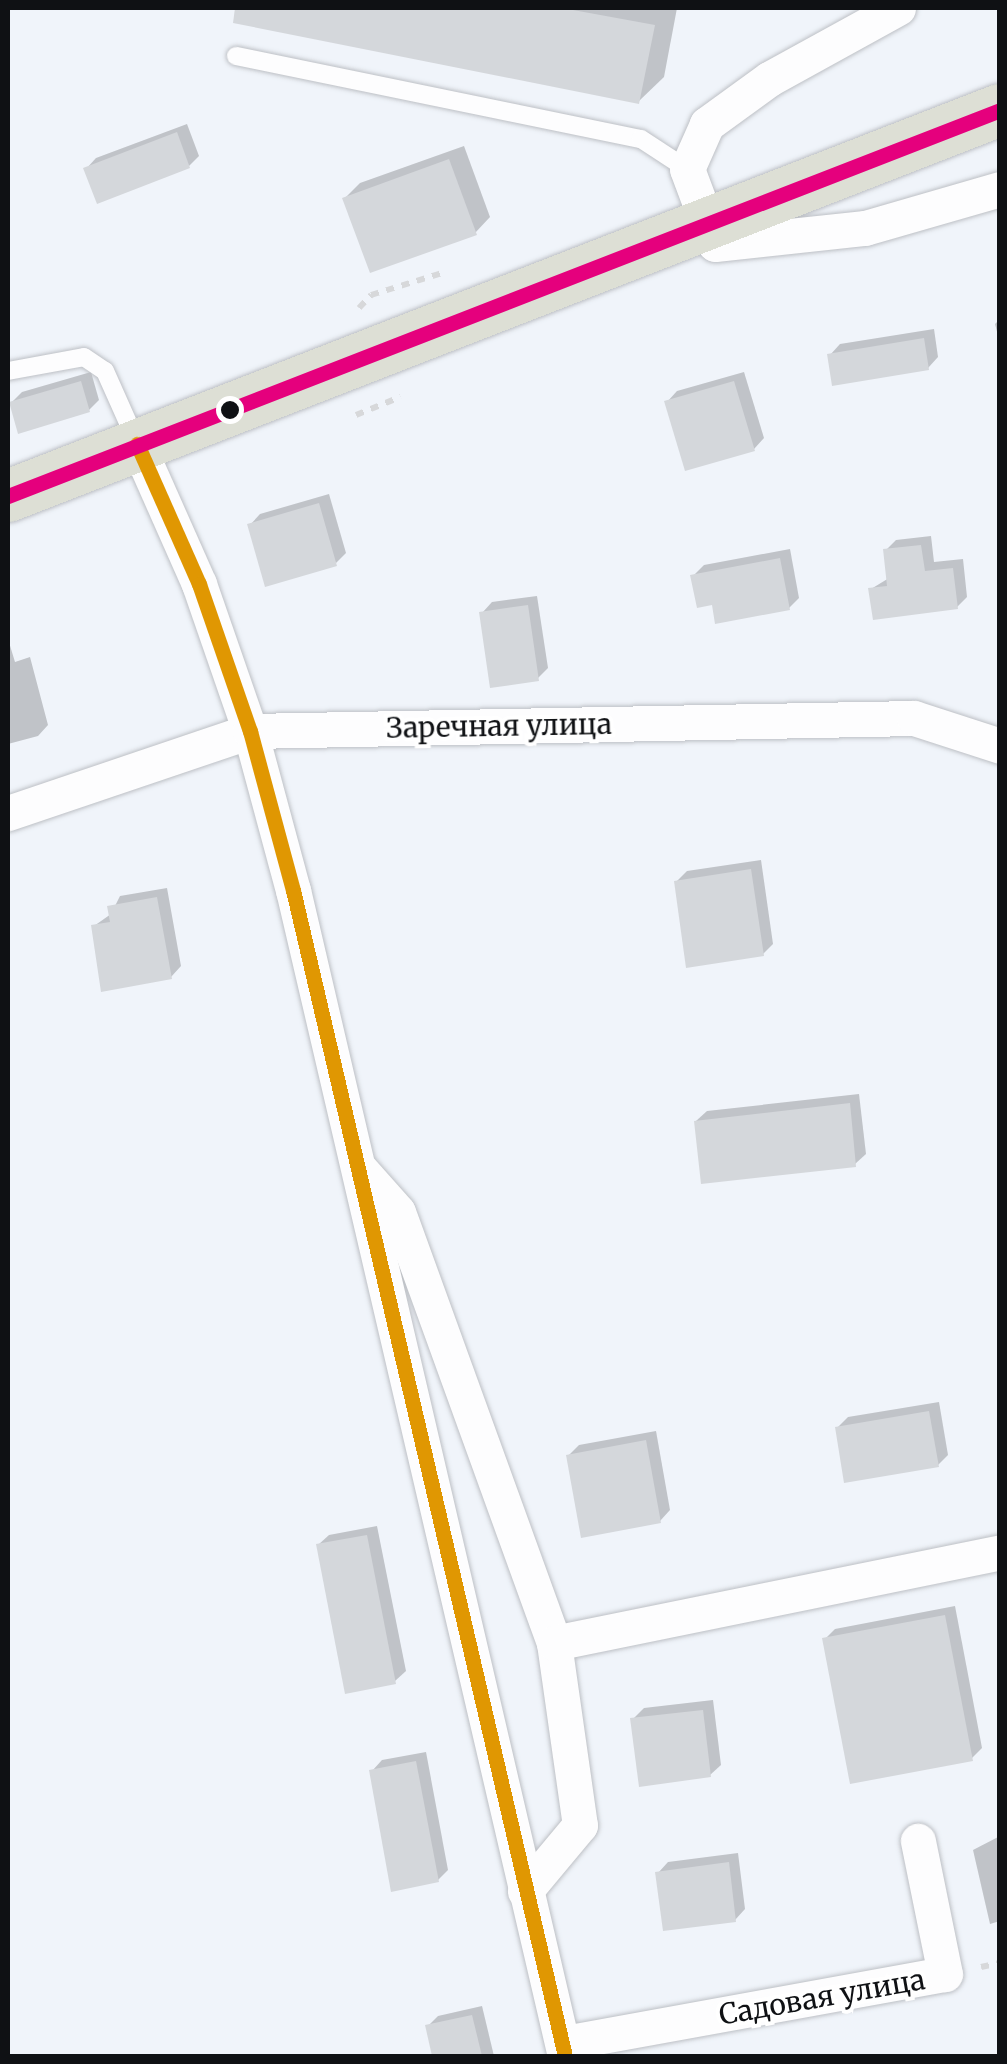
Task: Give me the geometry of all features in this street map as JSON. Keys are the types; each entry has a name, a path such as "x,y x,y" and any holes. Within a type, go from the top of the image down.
{"main road":[{"path":"8,496 1000,110"}],"street":[{"path":"898,8 769,79 706,124 688,169 715,244 865,228 1000,188"},
{"name":"Садовая улица","path":"137,444 199,584 250,731 359,1168 564,2050 945,1974 918,1841"},
{"name":"Заречная улица","path":"8,813 250,731 914,718 1000,746"},
{"path":"359,1168 398,1212 554,1643 580,1826 525,1892"},
{"path":"554,1643 1000,1552"}],"lane":[{"path":"236,56 641,139 688,169"},
{"path":"8,371 84,356 105,370 137,444"}],"building":[{"path":"235,8 562,8 655,25 639,104 233,23"},
{"path":"177,132 190,168 97,204 83,168"},
{"path":"449,159 477,235 370,273 342,198"},
{"path":"924,338 929,370 832,386 827,354"},
{"path":"81,381 90,412 18,434 9,402"},
{"path":"734,381 755,451 685,471 664,401"},
{"path":"319,503 337,566 265,587 247,524"},
{"path":"921,545 925,571 953,568 958,609 873,620 868,588 887,586 883,549"},
{"path":"780,558 790,610 715,624 712,605 697,608 690,575"},
{"path":"528,605 539,681 490,688 479,612"},
{"path":"751,869 764,956 686,968 674,881"},
{"path":"157,897 172,979 101,992 91,925 110,922 107,906"},
{"path":"850,1103 856,1167 701,1184 694,1121"},
{"path":"929,1411 939,1467 844,1483 835,1427"},
{"path":"646,1440 661,1523 581,1538 566,1455"},
{"path":"367,1535 396,1684 345,1694 316,1544"},
{"path":"945,1615 973,1761 850,1784 822,1638"},
{"path":"703,1710 711,1777 639,1787 630,1718"},
{"path":"416,1761 439,1882 391,1892 369,1770"},
{"path":"729,1862 736,1922 663,1931 655,1872"},
{"path":"472,2015 482,2056 432,2056 425,2025"}],"transit line":[{"path":"8,496 1000,110"},
{"path":"137,444 199,584 250,731 293,890 565,2056"}]}
